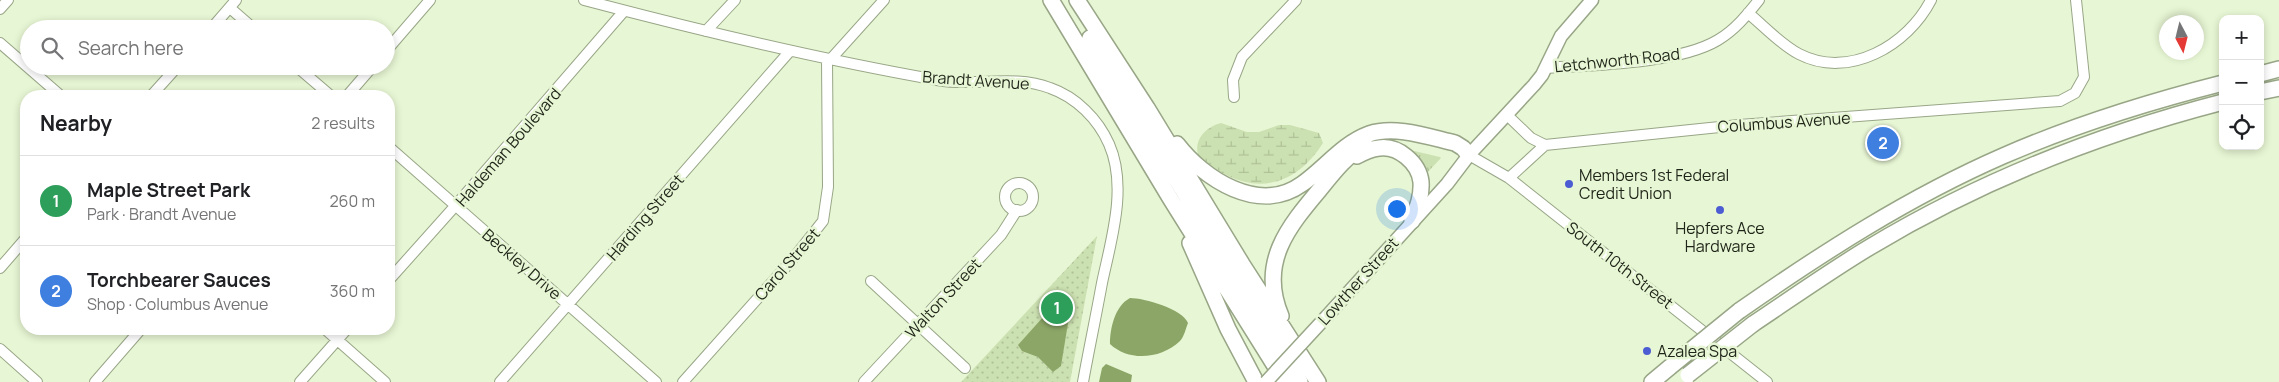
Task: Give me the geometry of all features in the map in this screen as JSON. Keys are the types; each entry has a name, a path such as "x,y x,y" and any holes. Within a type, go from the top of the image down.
{"highway":[{"path":"1051,0 1170,198 1285,382"},
{"path":"1067,0 1300,382"},
{"path":"1077,0 1147,108 1318,382"},
{"path":"2264,73 2279,69"},
{"path":"1654,381 1739,311 1819,256 1947,183 2002,156 2120,112 2219,84"},
{"path":"2264,91 2279,88"},
{"path":"1684,378 1753,324 1871,246 1955,201 2012,173 2126,129 2219,103"},
{"path":"1147,108 1182,150 1203,170 1244,194 1257,196 1271,196 1292,190 1301,185 1340,151 1358,139 1386,131 1402,132 1455,143 1469,155"},
{"path":"1294,344 1276,298 1274,281 1277,254 1281,241 1295,219 1353,153 1363,146 1390,139 1404,140 1469,155"},
{"path":"1346,161 1381,147 1398,150 1408,158 1416,168 1421,184 1420,196 1412,220"},
{"path":"1170,198 1228,329 1256,382"}],"main road":[{"name":"Lowther Street","path":"1266,382 1412,220 1447,184 1469,155 1534,86 1561,36 1592,0"}],"street":[{"path":"0,9 8,0"},
{"path":"395,41 430,0"},
{"name":"Brandt Avenue","path":"584,0 828,60 941,81 999,80 1036,84 1068,96 1091,116 1110,146 1118,185 1114,225 1083,382"},
{"path":"706,31 735,0"},
{"path":"828,60 884,0"},
{"path":"1234,97 1233,80 1242,56 1296,0"},
{"name":"Letchworth Road","path":"1545,68 1665,57 1689,52 1717,41 1734,28 1759,0"},
{"path":"1748,13 1798,54 1816,61 1842,62 1861,59 1890,46 1912,28 1932,0"},
{"name":"Columbus Avenue","path":"1544,145 1739,125 2060,101 2075,93 2084,77 2076,0"},
{"path":"219,20 233,4 246,20"},
{"name":"Haldeman Boulevard","path":"395,273 624,11"},
{"path":"0,43 20,61"},
{"name":"Harding Street","path":"500,382 790,51"},
{"name":"Carol Street","path":"683,382 798,253 823,221 828,187 828,60"},
{"path":"36,75 53,90"},
{"path":"156,90 170,75"},
{"path":"306,75 324,90"},
{"path":"352,90 365,75"},
{"path":"1506,115 1531,138 1544,145 1510,178"},
{"name":"Beckley Drive","path":"395,152 656,382"},
{"name":"South 10th Street","path":"1469,155 1510,178 1767,382"},
{"name":"Walton Street","path":"864,382 1002,235 1017,210"},
{"path":"0,268 20,245"},
{"path":"871,282 965,368"},
{"path":"95,382 136,335"},
{"path":"332,335 385,382"},
{"path":"300,382 342,335"},
{"path":"0,348 37,382"}],"green space":[{"path":"1221,123 1247,132 1259,132 1279,125 1290,125 1319,133 1323,143 1310,160 1296,172 1280,180 1264,184 1248,182 1231,177 1214,168 1198,155 1197,149 1202,134 1211,127"},
{"path":"1410,150 1440,157 1441,158 1425,175"},
{"path":"1097,236 1070,382 961,382 963,380"}],"shaded area":[{"path":"1065,296 1069,299 1070,311 1061,366 1053,372 1038,357 1022,351 1018,345 1061,297"},
{"path":"1130,298 1162,305 1185,318 1188,323 1180,341 1164,352 1145,356 1126,354 1110,344 1114,318 1121,306"},
{"path":"1106,364 1132,375 1131,382 1099,382 1102,368"}],"place":[{"name":"Torchbearer Sauces","path":"1883,143"},
{"name":"Members 1st Federal Credit Union","path":"1569,184"},
{"name":"Hepfers Ace Hardware","path":"1720,210"},
{"name":"Maple Street Park","path":"1057,308"},
{"name":"Azalea Spa","path":"1647,351"}]}
